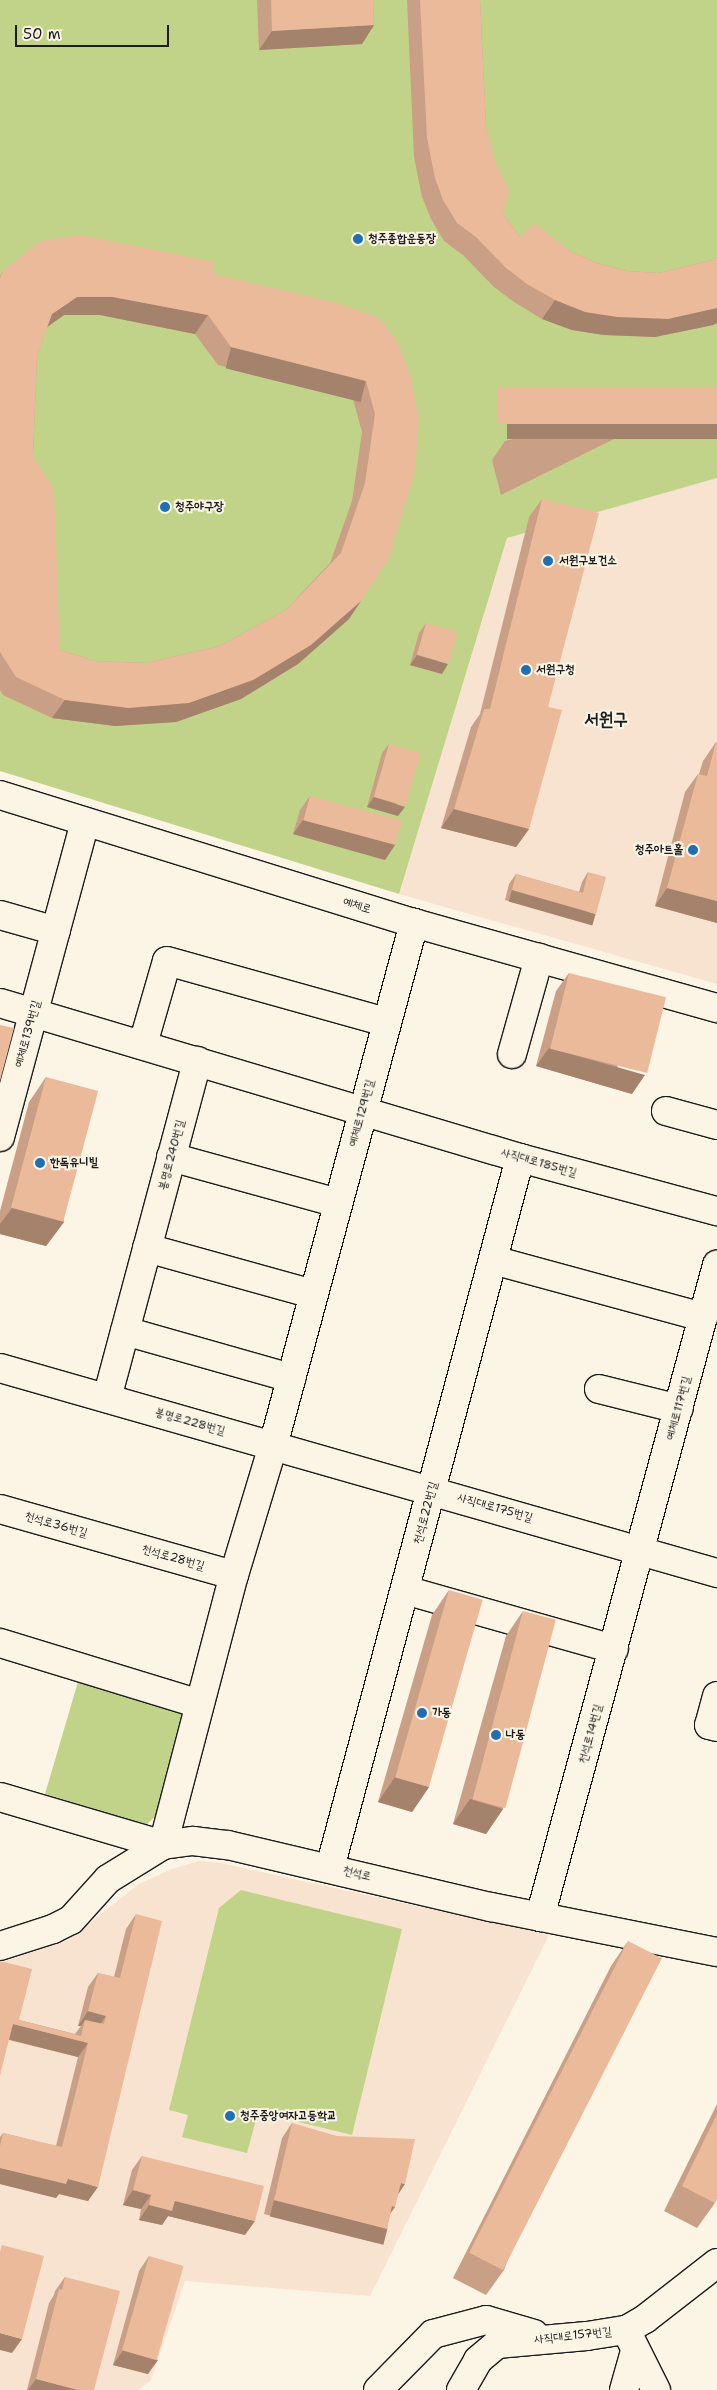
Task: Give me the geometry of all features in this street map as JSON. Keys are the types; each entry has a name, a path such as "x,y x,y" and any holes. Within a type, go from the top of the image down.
{"street":[{"name":"예체로","path":"0,795 414,923 717,1008"},
{"name":"예체로139번길","path":"0,1137 86,822"},
{"path":"0,916 56,931"},
{"name":"예체로129번길","path":"163,1845 234,1575 273,1446 362,1110 414,923"},
{"path":"512,1054 539,958"},
{"path":"142,1044 167,961 386,1022"},
{"path":"0,1003 362,1110"},
{"name":"봉명로240번길","path":"147,1248 197,1061"},
{"name":"사직대로185번길","path":"362,1110 520,1158 717,1212"},
{"path":"666,1110 717,1125"},
{"path":"171,1157 338,1203"},
{"name":"천석로22번길","path":"330,1868 520,1158"},
{"path":"107,1398 147,1248 313,1294"},
{"path":"493,1260 703,1317"},
{"name":"예체로117번길","path":"641,1551 717,1264"},
{"path":"125,1331 291,1378"},
{"name":"봉명로228번길","path":"2,1375 107,1398 273,1446"},
{"path":"599,1388 679,1409"},
{"name":"사직대로175번길","path":"273,1446 717,1573"},
{"name":"천석로36번길","path":"0,1509 112,1541"},
{"name":"천석로28번길","path":"112,1541 234,1575"},
{"name":"천석로14번길","path":"540,1917 641,1551"},
{"path":"405,1590 614,1649"},
{"path":"0,1643 199,1704"},
{"path":"713,1726 717,1696"},
{"name":"천석로","path":"0,1797 163,1845 193,1841 228,1845 540,1917 717,1952"},
{"path":"0,1946 53,1929 71,1920 108,1879 163,1845"},
{"name":"사직대로157번길","path":"461,2390 478,2360 497,2344 552,2339 631,2341 645,2319 717,2263"},
{"path":"378,2390 434,2334 486,2320 552,2339"},
{"path":"624,2390 631,2341"},
{"path":"631,2341 656,2390"}],"shaded area":[{"path":"717,478 717,984 399,894 507,538"},
{"name":"청주중앙여자고등학교","path":"199,1861 221,1863 549,1935 370,2296 185,2281 151,2380 138,2390 0,2390 0,1963 68,1940 139,1884 172,1869"}],"green space":[{"name":"청주종합운동장","path":"0,0 717,0 717,478 507,538 399,894 0,771"},
{"path":"80,1675 172,1703 184,1714 160,1812 146,1825 45,1794"},
{"path":"241,1890 402,1929 352,2135 258,2112 247,2153 182,2137 188,2115 169,2110 219,1908"}],"building":[{"path":"271,0 373,0 374,25 272,31"},
{"path":"420,0 480,0 486,126 496,164 509,191 503,214 520,237 534,223 570,251 597,263 627,271 658,273 713,260 717,257 717,308 668,319 617,317 585,312 555,300 527,284 506,268 476,237 457,223 443,200 435,178 427,138"},
{"path":"81,235 214,262 213,274 337,303 379,318 398,343 410,374 419,418 415,472 388,560 361,601 311,645 253,680 189,703 128,708 65,700 16,677 0,652 0,278 3,271 40,241","holes":["77,297 113,297 208,315 231,347 366,381 375,414 365,483 341,553 287,609 220,646 146,663 95,661 60,650 54,489 33,456 37,356 52,314"]},
{"path":"498,388 717,388 717,424 498,424"},
{"path":"542,499 599,513 548,707 562,710 529,829 454,809 484,709 490,709"},
{"path":"426,623 458,632 449,664 417,655"},
{"name":"청주아트홀","path":"716,742 717,901 667,888 698,774 707,776"},
{"path":"389,744 421,753 406,806 374,797"},
{"path":"310,796 402,821 395,845 304,820"},
{"path":"588,872 606,877 596,914 512,890 516,874 583,893"},
{"path":"569,973 666,997 647,1073 550,1049"},
{"path":"0,1025 14,1028 0,1081"},
{"name":"한독유니빌","path":"46,1077 98,1091 63,1221 11,1207"},
{"name":"가동","path":"449,1590 483,1600 429,1787 395,1777"},
{"path":"523,1611 556,1620 505,1808 473,1799"},
{"path":"136,1914 162,1921 98,2187 68,2179 66,2184 0,2168 0,2146 3,2133 62,2147 88,2043 13,2024 0,2075 0,1961 32,1969 19,2020 81,2036 85,2020 104,2024 106,2016 88,2011 98,1973 120,1978"},
{"path":"628,1941 662,1958 503,2270 469,2253"},
{"path":"717,2114 717,2198 715,2203 682,2186"},
{"path":"292,2123 337,2136 415,2139 405,2184 401,2183 395,2207 392,2206 387,2229 274,2200"},
{"path":"142,2156 264,2186 255,2221 175,2201 172,2211 149,2205 151,2195 133,2190"},
{"path":"2,2245 44,2256 22,2339 0,2333 0,2252"},
{"path":"149,2256 184,2266 157,2360 122,2350"},
{"path":"65,2277 120,2291 94,2390 78,2390 36,2379 59,2289 62,2290"}],"place":[{"name":"청주종합운동장","path":"358,239"},
{"name":"청주야구장","path":"165,507"},
{"name":"서원구보건소","path":"548,561"},
{"name":"서원구청","path":"526,670"},
{"name":"청주아트홀","path":"693,850"},
{"name":"한독유니빌","path":"40,1163"},
{"name":"가동","path":"422,1713"},
{"name":"나동","path":"496,1735"},
{"name":"청주중앙여자고등학교","path":"230,2116"}],"district":[{"name":"서원구","path":"606,719"}]}
